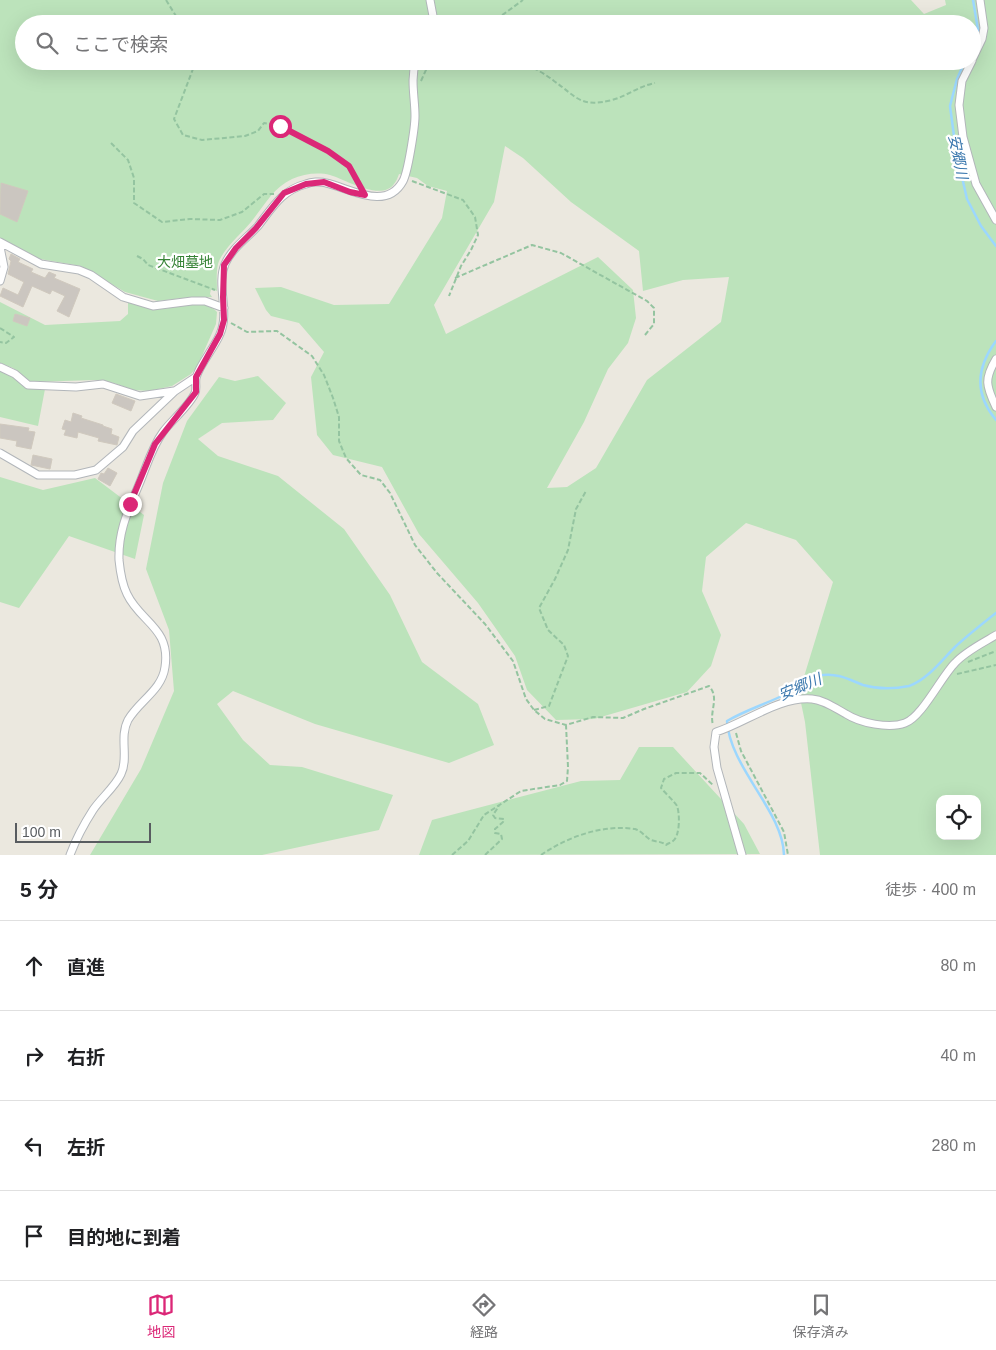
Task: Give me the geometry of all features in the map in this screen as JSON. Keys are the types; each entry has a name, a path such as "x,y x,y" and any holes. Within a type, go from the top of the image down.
{"street":[{"path":"430,0 433,15"},
{"path":"980,0 984,28 981,41"},
{"path":"0,453 38,475 75,475 96,470 123,447 134,431 174,391 196,377 220,334 224,320 224,265 236,248 256,228 284,193 306,184 324,182 350,192 381,197 398,189 405,178 415,117 412,87 413,70"},
{"path":"967,70 962,80 958,105 962,129 976,184 996,220"},
{"path":"0,242 41,264 85,272 123,297 152,306 205,301 224,308"},
{"path":"0,247 4,267 0,281"},
{"path":"996,359 987,375 989,392 996,408"},
{"path":"0,367 15,374 28,385 76,387 103,384 140,396 174,391"},
{"path":"70,855 82,828 93,810 122,773 124,731 128,720 153,692 166,668 165,653 160,635 151,622 142,616 127,595 120,562 119,542 130,504 155,444 196,392 196,377"},
{"path":"742,855 716,768 714,748 719,732 793,700 812,699 832,706 848,716 862,720 889,725 906,723 916,716 956,662 996,635"}],"path":[{"path":"166,0 175,15"},
{"path":"502,15 523,0"},
{"path":"193,70 174,119 184,135 202,140 245,136 258,131 264,122 280,126 328,151 349,166 365,195"},
{"path":"535,70 554,81 569,94 587,104 612,100 644,85 655,84"},
{"path":"111,143 128,160 134,178 134,203 162,222 190,219 220,220 242,212 264,194 284,193"},
{"path":"405,178 463,200 475,217 478,235 455,278 448,296"},
{"path":"455,278 532,245 561,253 646,301 654,308 654,324 645,335"},
{"path":"136,256 143,259 148,265 217,291 223,297"},
{"path":"224,320 247,332 277,331 312,356 324,375 333,398 339,417 339,441 346,458 361,475 380,480 390,493 415,545 437,573 485,624 513,661 526,699 534,710 545,719 566,725 593,717 622,718 644,708 709,686 714,692 712,720 719,732"},
{"path":"0,328 14,337 6,343 0,342"},
{"path":"534,710 549,706 568,656 564,645 548,630 539,608 568,550 576,509 586,491"},
{"path":"967,663 996,651"},
{"path":"961,669 955,674 996,665"},
{"path":"452,855 468,841 484,815 521,790 560,785 567,781 566,725"},
{"path":"732,726 741,751 784,832 788,855"},
{"path":"541,855 553,847 584,834 610,828 636,830 652,841 660,841 666,845 674,841 680,820 677,805 661,788 664,779 676,773 700,773 714,787"},
{"path":"485,855 502,839 501,834 495,833 495,829 504,822 504,819 495,818 493,815 500,805"}],"green space":[{"name":"大畑墓地","path":"0,0 911,0 924,14 946,5 945,0 996,0 996,855 820,855 805,722 799,693 833,582 796,540 746,523 706,557 702,591 721,635 711,666 687,692 594,719 556,720 527,690 515,656 478,603 419,534 382,467 333,455 317,435 311,377 324,352 299,323 271,316 255,288 281,287 334,305 389,304 442,218 447,191 428,186 417,178 399,174 394,184 388,189 381,191 363,188 325,174 311,174 292,179 274,192 224,253 217,267 217,291 211,289 210,294 212,297 158,301 125,292 81,266 40,259 0,238","holes":["505,146 523,158 571,202 639,251 643,291 683,280 729,277 721,322 647,380 596,468 567,487 547,488 584,422 608,369 628,343 636,318 633,290 598,257 446,334 434,305 494,202"]},
{"path":"128,301 159,309 198,304 205,305 217,312 216,324 197,367 191,374 172,386 149,391 133,390 114,383 95,380 31,382 13,368 0,363 0,302 45,325 120,321 128,314"},
{"path":"0,370 26,385 45,389 38,426 0,417"},
{"path":"258,376 286,403 273,420 222,423 198,439 218,456 278,476 344,529 390,595 422,662 478,704 494,745 449,763 315,724 233,691 217,704 243,740 270,765 302,767 393,795 379,830 262,855 90,855 141,769 174,691 169,630 146,569 163,483 187,421 219,377 235,381"},
{"path":"0,477 43,490 95,478 144,515 135,559 69,536 19,608 0,602"},
{"path":"639,747 673,747 744,824 760,854 419,855 432,820 581,781 620,780"}],"building":[{"path":"1,183 28,191 17,222 0,214"},
{"path":"11,254 20,259 18,262 33,269 31,272 45,278 49,272 56,275 54,278 80,289 69,317 57,311 65,296 52,290 50,294 32,286 23,307 0,296 3,288 18,295 24,282 8,274"},
{"path":"15,314 30,318 27,326 13,321"},
{"path":"116,394 135,401 131,411 112,403"},
{"path":"73,413 82,416 81,418 112,429 111,434 119,437 117,445 98,441 99,438 78,432 77,438 64,435 66,430 62,429 65,420 71,422"},
{"path":"0,424 29,428 28,431 35,432 31,449 16,446 17,441 0,438"},
{"path":"33,455 52,459 50,469 31,465"},
{"path":"108,468 117,473 110,486 98,479 101,473 104,474"}],"waterway":[{"name":"安郷川","path":"973,0 976,15"},
{"name":"安郷川","path":"961,70 950,106 956,151 967,199 981,226 996,246"},
{"name":"安郷川","path":"996,341 984,361 980,381 984,400 996,420"},
{"name":"安郷川","path":"784,855 775,822 737,756 730,738 727,721 786,694 813,678 823,675 839,676 874,687 892,688 909,686 928,674 960,643 996,613"}],"route":[{"path":"130,504 155,444 164,430 196,392 196,377 220,334 224,320 224,265 236,248 256,228 284,193 306,184 324,182 350,192 365,195 349,166 328,151 280,126"}]}
